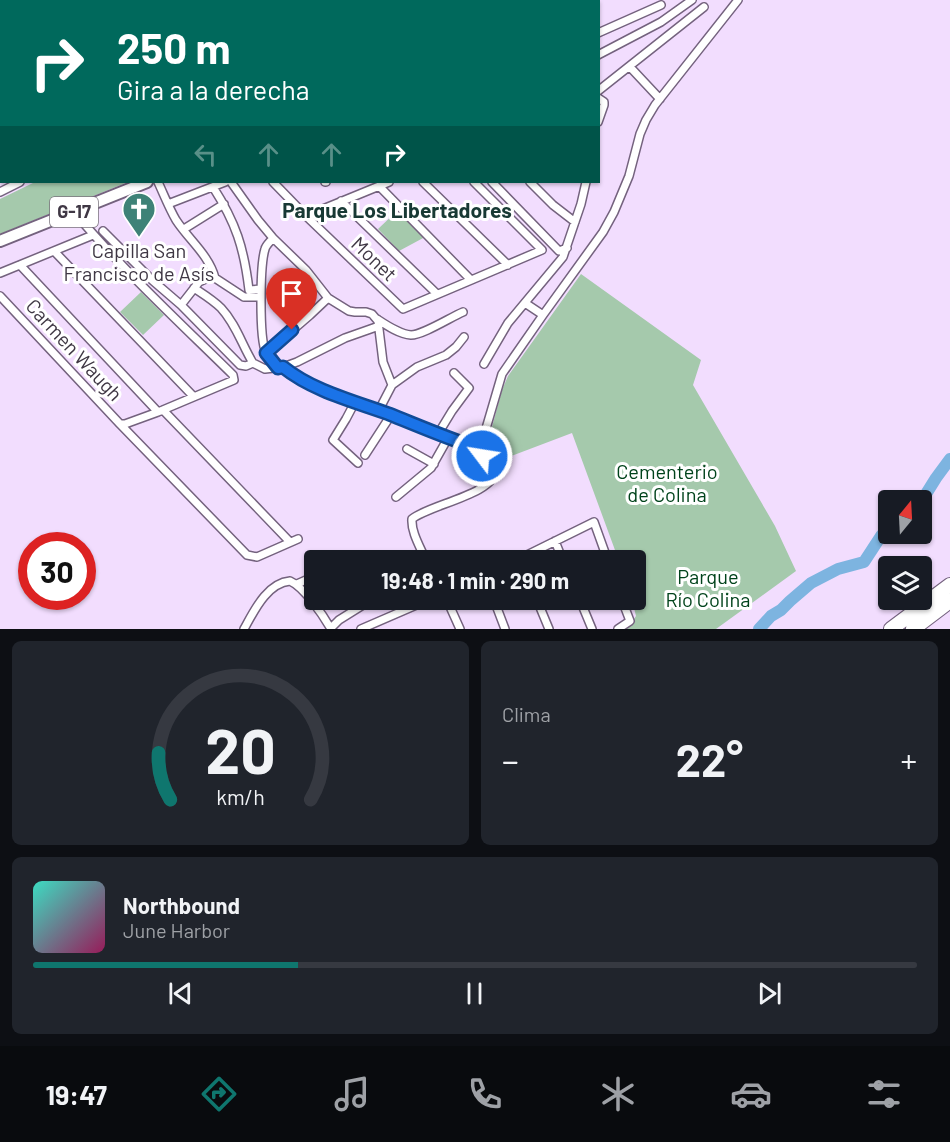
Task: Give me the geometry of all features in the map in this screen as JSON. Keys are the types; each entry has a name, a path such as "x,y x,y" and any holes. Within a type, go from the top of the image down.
{"highway":[{"path":"891,629 950,585"},
{"path":"913,629 950,602"}],"main road":[{"name":"G-17","path":"0,241 145,183"}],"street":[{"path":"600,54 661,22 692,0"},
{"path":"421,550 414,533 412,519 423,512 466,496 491,482 495,470 486,462 480,449 502,375 609,222 627,182 642,126 650,112 738,0"},
{"path":"600,32 661,5"},
{"path":"600,90 704,6"},
{"path":"630,67 660,99"},
{"path":"600,99 604,105 600,116"},
{"path":"0,192 18,183"},
{"path":"158,183 177,222 209,263 215,278"},
{"path":"168,204 223,183"},
{"path":"232,183 273,238 306,270 328,298 349,311 370,313 378,322 411,335 428,330 463,312"},
{"name":"Monet","path":"274,183 403,309 437,294"},
{"path":"306,216 386,183"},
{"path":"424,183 508,265"},
{"path":"341,201 437,294 542,250 475,183"},
{"path":"493,183 559,250 567,248"},
{"path":"531,183 575,222"},
{"path":"484,364 500,336 558,264 567,248 586,183"},
{"path":"379,186 471,280"},
{"path":"213,187 235,226 242,246 249,290 261,293"},
{"path":"184,229 224,204"},
{"path":"74,212 93,235 233,375 234,379 160,411 123,424"},
{"path":"103,231 238,363 246,366 253,363"},
{"path":"0,273 93,235"},
{"path":"273,238 264,251 261,293 262,330 266,353 281,367 304,381 480,449"},
{"path":"54,251 193,396"},
{"path":"20,265 290,542 298,539"},
{"path":"181,305 202,280 208,278 215,278 240,296 249,298 261,293"},
{"path":"194,288 217,304 227,315 253,363 265,369 297,362 378,322"},
{"name":"Carmen Waugh","path":"0,296 247,555 257,556 290,542"},
{"path":"266,353 328,298"},
{"path":"525,303 543,315"},
{"path":"378,322 383,362 392,385"},
{"path":"379,410 392,385 417,367 446,355 464,337"},
{"path":"438,434 469,388 453,374"},
{"path":"355,402 333,440 358,463"},
{"path":"365,456 391,415"},
{"path":"396,497 434,464 448,438"},
{"path":"407,449 434,464"},
{"path":"538,550 594,522 604,550"},
{"path":"555,541 559,550"},
{"path":"244,629 255,608 278,584 290,581 297,584 331,628 355,610"},
{"path":"297,584 304,581"},
{"path":"361,629 374,627 408,610"},
{"path":"451,610 460,629"},
{"path":"498,610 505,629"},
{"path":"541,610 549,629"},
{"path":"584,610 592,629"},
{"path":"618,629 630,621 626,610"}],"green space":[{"path":"33,183 126,183 0,234 0,199"},
{"path":"399,209 425,237 399,251 378,229"},
{"name":"Cementerio de Colina","path":"581,274 701,360 693,385 775,526 796,571 716,629 622,629 636,616 634,610 646,610 646,550 615,550 572,433 490,464 486,451 502,390 508,376"},
{"path":"141,292 164,315 143,335 120,312"}],"waterway":[{"path":"928,490 950,459"},
{"path":"759,629 811,583 838,569 864,562 878,541"}],"place":[{"name":"Capilla San Francisco de Asís","path":"139,238"}],"district":[{"name":"Parque Los Libertadores","path":"397,211"}],"route":[{"path":"292,330 266,353 278,368 283,367 304,381 342,397 480,449 482,456"}],"park label":[{"name":"Parque Río Colina","path":"708,588"}]}
